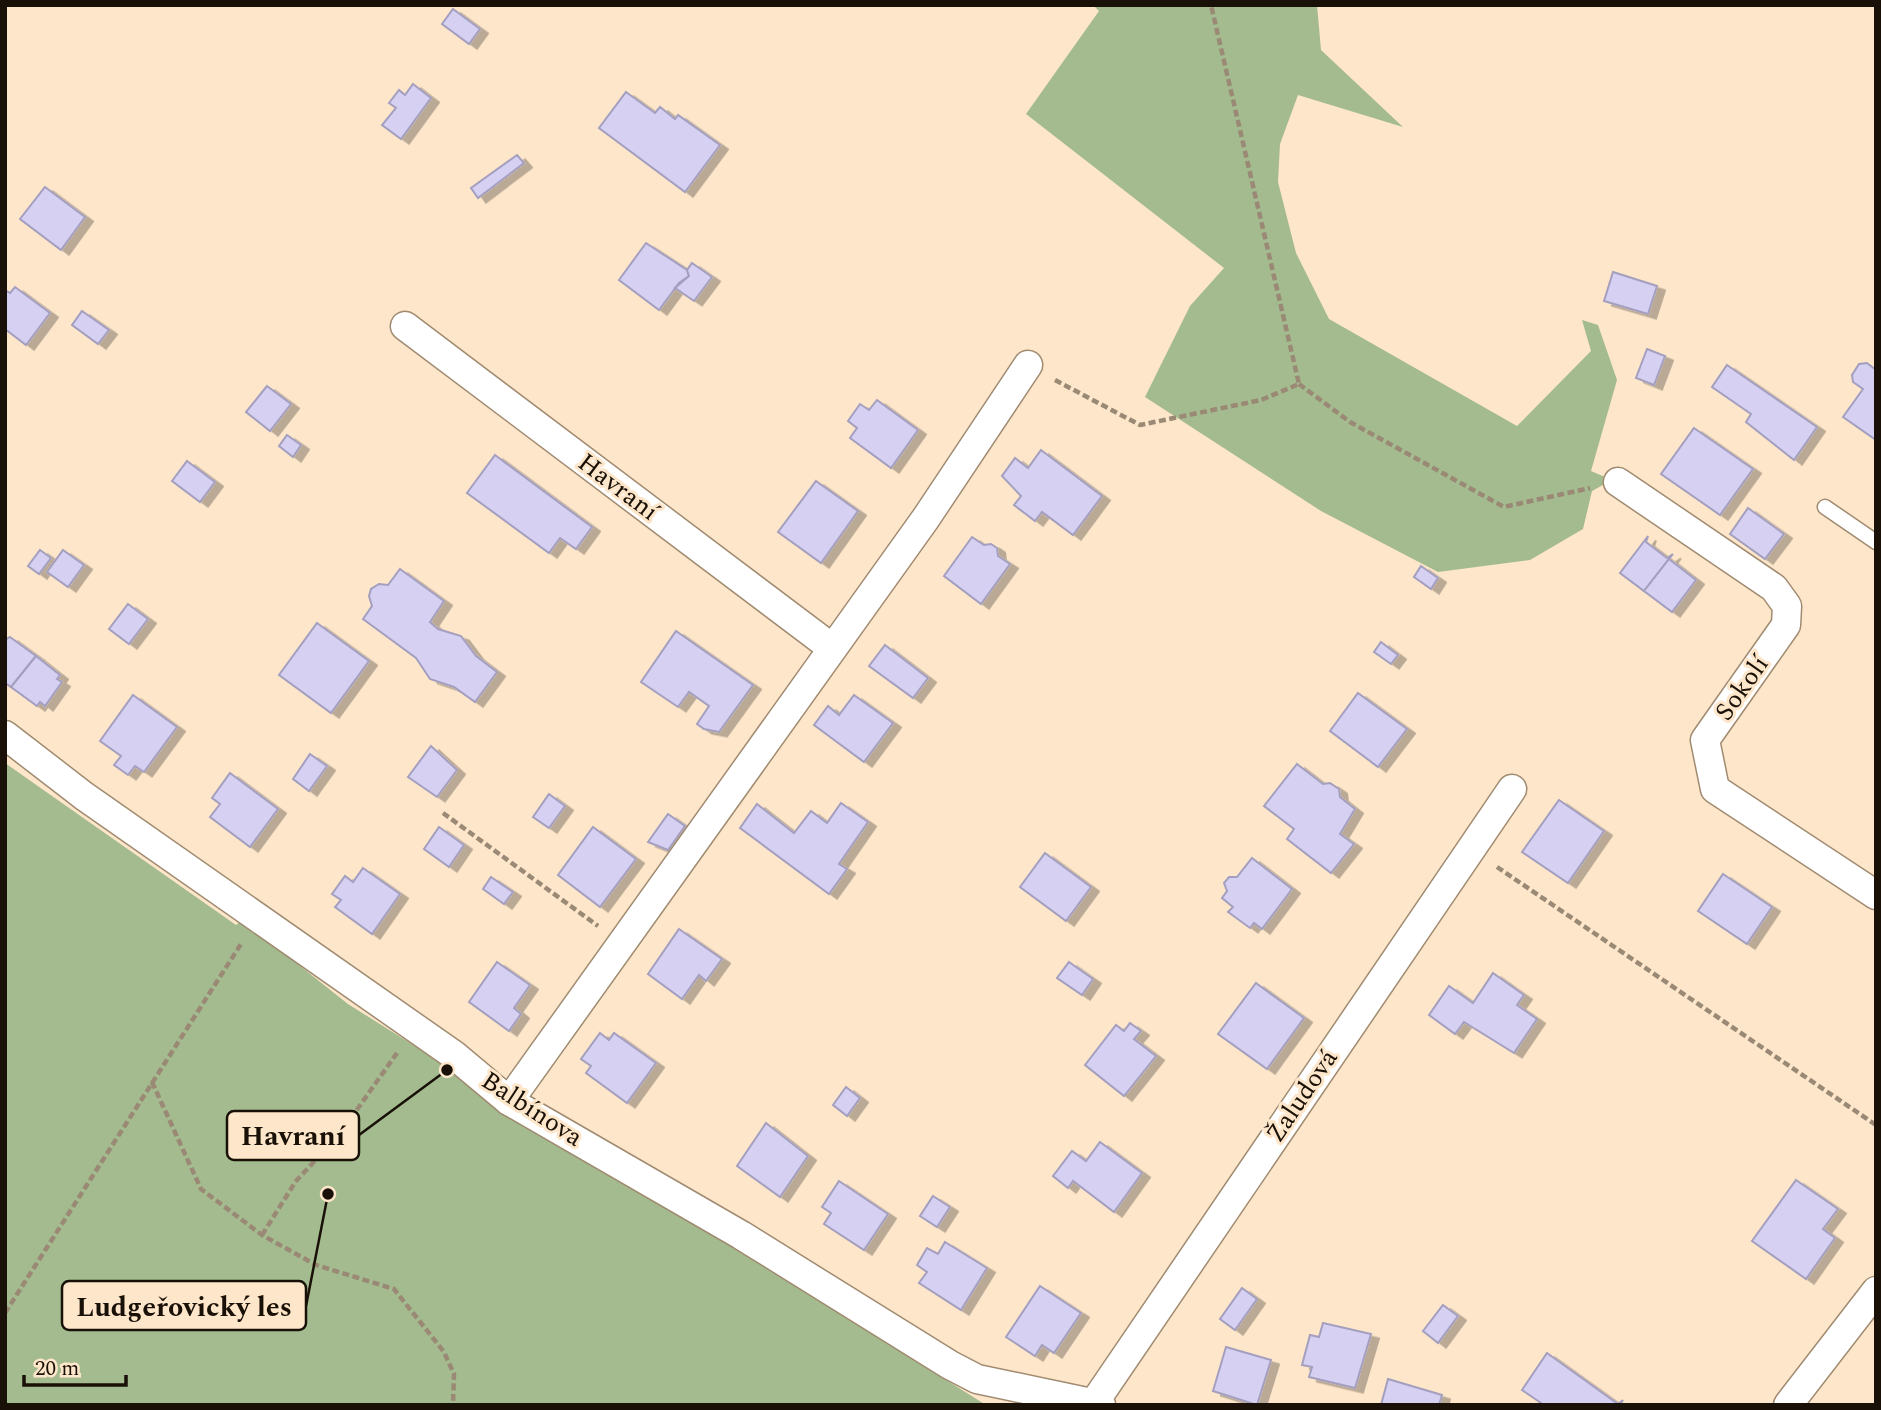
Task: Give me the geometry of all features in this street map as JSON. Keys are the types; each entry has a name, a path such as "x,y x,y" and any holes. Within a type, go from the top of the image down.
{"street":[{"name":"Havraní","path":"405,326 832,648"},
{"path":"509,1101 926,517 1028,365"},
{"name":"Sokolí","path":"1618,482 1774,587 1787,606 1786,625 1705,740 1715,789 1876,895"},
{"name":"Balbínova","path":"5,735 84,796 454,1055 509,1101 741,1235 950,1365 977,1379 1097,1404"},
{"name":"Žaludová","path":"1097,1404 1512,789"},
{"path":"1788,1405 1876,1291"}],"lane":[{"path":"1825,507 1876,542"}],"path":[{"path":"1211,5 1299,384 1350,422 1504,507 1618,482"},
{"path":"1028,365 1140,425 1261,400 1299,384"},
{"path":"443,813 622,943"},
{"path":"1470,848 1876,1125"},
{"path":"5,1313 243,939"},
{"path":"262,1235 296,1181 339,1135 369,1090 416,1029"},
{"path":"152,1083 201,1189 262,1235 316,1265 394,1289 444,1352 454,1374 453,1405"}],"green space":[{"path":"1093,5 1317,5 1321,50 1403,127 1298,95 1280,144 1278,182 1296,253 1329,319 1517,426 1591,351 1582,320 1598,325 1617,380 1591,471 1612,480 1592,491 1583,529 1530,560 1438,572 1321,511 1145,397 1190,306 1224,268 1026,114 1099,11"},
{"path":"5,763 236,925 242,920 348,1004 986,1405 5,1405"}],"building":[{"path":"453,9 480,29 469,44 442,24"},
{"path":"413,84 431,98 401,139 382,125 396,108 389,103 399,90 405,95"},
{"path":"626,92 655,113 660,107 675,119 678,115 720,145 685,192 599,128"},
{"path":"517,155 524,163 478,198 471,188"},
{"path":"45,187 85,217 61,250 20,219"},
{"path":"646,243 687,270 689,276 679,283 659,310 619,280"},
{"path":"692,263 712,277 694,301 675,288 689,276 687,270"},
{"path":"1613,272 1657,286 1648,314 1604,301"},
{"path":"15,287 50,313 26,345 5,329 5,290 10,293"},
{"path":"82,311 109,330 98,344 72,325"},
{"path":"1647,349 1665,356 1654,385 1636,378"},
{"path":"1867,363 1876,370 1876,440 1843,417 1863,389 1853,382 1852,375 1859,364"},
{"path":"1727,365 1817,427 1794,460 1746,422 1751,414 1712,387"},
{"path":"267,386 291,404 270,431 246,412"},
{"path":"877,400 918,430 891,468 850,438 857,428 848,421 860,404 869,410"},
{"path":"1694,428 1753,469 1720,515 1661,474"},
{"path":"287,435 301,445 293,457 279,446"},
{"path":"1041,450 1102,496 1073,535 1042,512 1035,521 1014,505 1021,496 1002,476 1015,458 1028,468"},
{"path":"495,455 592,527 576,549 560,538 549,553 467,493"},
{"path":"187,461 215,482 200,502 172,481"},
{"path":"816,481 858,511 821,563 778,532"},
{"path":"1748,508 1784,534 1765,559 1730,534"},
{"path":"1648,536 1646,542 1667,558 1673,554 1644,591 1620,573"},
{"path":"972,537 984,545 991,544 997,548 998,556 1010,564 981,604 944,576"},
{"path":"40,550 51,558 39,574 28,566"},
{"path":"63,550 84,565 68,587 47,572"},
{"path":"1669,559 1696,580 1672,612 1644,591"},
{"path":"1421,566 1438,578 1431,589 1414,577"},
{"path":"400,569 444,601 430,622 438,629 461,636 476,656 497,672 475,702 454,687 430,679 416,658 363,619 372,606 369,596 371,589 379,584 388,585"},
{"path":"128,604 148,619 129,644 109,629"},
{"path":"317,623 369,661 331,713 279,675"},
{"path":"676,631 753,685 719,732 704,729 697,724 709,706 689,692 678,707 641,682"},
{"path":"10,637 36,656 11,687 5,683 5,640"},
{"path":"1381,642 1398,655 1391,664 1374,652"},
{"path":"885,645 928,678 913,698 869,666"},
{"path":"36,656 60,675 57,679 62,682 45,706 40,702 37,706 11,687"},
{"path":"1358,693 1407,729 1378,767 1330,731"},
{"path":"133,695 177,727 144,772 135,766 128,775 114,765 121,756 100,741"},
{"path":"854,695 893,723 864,762 814,725 828,706 839,715"},
{"path":"431,746 457,770 437,797 408,777"},
{"path":"310,754 327,766 309,791 293,779"},
{"path":"1297,764 1323,784 1330,783 1339,789 1340,797 1355,809 1340,834 1354,844 1331,873 1287,839 1294,829 1264,806"},
{"path":"230,773 278,809 250,847 210,817 220,804 212,798"},
{"path":"549,794 565,806 549,828 533,817"},
{"path":"1559,800 1604,831 1568,883 1522,852"},
{"path":"841,803 868,822 839,864 847,869 829,894 740,828 757,804 794,833 811,811 827,823"},
{"path":"668,814 685,826 668,850 648,842"},
{"path":"439,827 464,845 449,867 424,849"},
{"path":"593,827 636,859 600,907 558,875"},
{"path":"1045,853 1091,887 1066,921 1020,887"},
{"path":"1252,858 1292,889 1262,929 1254,923 1250,928 1228,912 1233,907 1222,898 1227,891 1224,883 1229,877 1237,877"},
{"path":"363,868 400,894 372,934 335,907 341,900 332,894 345,876 353,882"},
{"path":"1723,874 1772,907 1747,944 1698,911"},
{"path":"491,877 513,892 504,904 483,889"},
{"path":"679,929 722,959 706,981 699,975 682,999 648,974"},
{"path":"497,962 530,985 514,1008 521,1014 509,1031 469,1002"},
{"path":"1069,962 1093,979 1082,995 1057,978"},
{"path":"1493,973 1524,995 1517,1005 1537,1019 1514,1053 1464,1022 1455,1034 1429,1015 1449,986 1473,1003"},
{"path":"1256,983 1304,1018 1267,1069 1218,1034"},
{"path":"1130,1023 1141,1031 1134,1039 1156,1056 1124,1096 1085,1065 1116,1025 1124,1031"},
{"path":"600,1033 609,1040 614,1033 656,1063 627,1103 586,1073 591,1066 581,1059"},
{"path":"846,1087 860,1098 847,1116 833,1105"},
{"path":"766,1123 808,1156 780,1197 737,1166"},
{"path":"1100,1142 1142,1173 1114,1212 1073,1181 1068,1188 1053,1176 1072,1151 1086,1161"},
{"path":"1796,1180 1838,1209 1823,1229 1835,1238 1806,1279 1752,1241"},
{"path":"839,1181 888,1214 864,1250 824,1224 831,1213 822,1207"},
{"path":"933,1196 950,1207 937,1227 920,1216"},
{"path":"945,1242 987,1268 961,1310 919,1283 927,1272 917,1265 927,1248 938,1254"},
{"path":"1040,1286 1081,1313 1054,1353 1042,1345 1035,1356 1006,1337"},
{"path":"1242,1288 1257,1299 1235,1330 1220,1319"},
{"path":"1443,1305 1458,1316 1438,1343 1423,1331"},
{"path":"1323,1323 1371,1334 1355,1388 1309,1377 1312,1367 1302,1365 1310,1335 1319,1337"},
{"path":"1226,1347 1271,1360 1257,1405 1213,1391"},
{"path":"1547,1353 1618,1404 1623,1400 1620,1405 1544,1405 1522,1390"},
{"path":"1388,1379 1442,1395 1439,1405 1381,1405"}],"place":[{"name":"Havraní","path":"447,1070"},
{"name":"Ludgeřovický les","path":"328,1194"}]}
